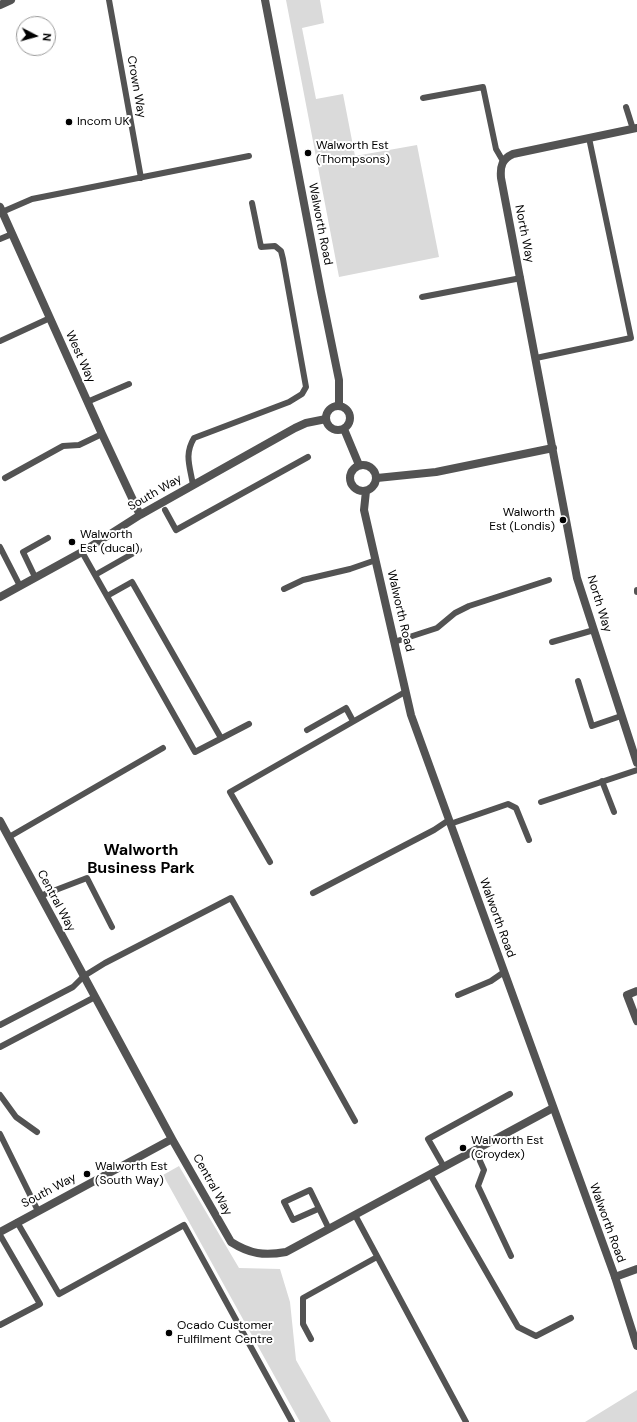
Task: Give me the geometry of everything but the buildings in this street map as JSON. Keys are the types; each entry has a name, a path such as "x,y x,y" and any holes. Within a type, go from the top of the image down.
{"street":[{"path":"0,5 11,0"},
{"name":"Walworth Road","path":"265,0 320,292 339,380 339,406"},
{"path":"503,161 507,157 521,151 635,129"},
{"name":"North Way","path":"503,161 500,170 501,178 577,578 637,762"},
{"name":"West Way","path":"1,210 140,515"},
{"path":"339,406 347,410 350,417 348,425 344,429 340,430 332,429 326,419 328,411 331,408 339,406"},
{"name":"South Way","path":"0,597 82,552 140,515 295,428 306,423 326,419"},
{"path":"344,429 359,465"},
{"path":"377,478 436,472 553,448"},
{"path":"363,464 371,467 376,474 377,478 373,486 366,491 357,490 351,483 350,474 355,467 359,465 363,464"},
{"name":"Walworth Road","path":"366,491 364,510 411,715 614,1277 637,1346"},
{"name":"Central Way","path":"0,821 172,1139 231,1242 243,1250 256,1254 273,1255 286,1252 553,1108"},
{"path":"637,991 627,995 637,1021"},
{"name":"South Way","path":"0,1232 172,1139"},
{"path":"614,1277 637,1268"}],"lane":[{"name":"Crown Way","path":"109,0 141,178"},
{"path":"423,98 483,87 496,149 503,161"},
{"path":"626,107 635,129"},
{"path":"536,358 631,338 589,138"},
{"path":"1,210 32,199 249,156"},
{"path":"193,485 188,454 189,447 194,438 289,402 302,394 306,387 284,259 281,251 275,246 261,247 252,203"},
{"path":"0,239 12,234"},
{"path":"422,297 521,278"},
{"path":"0,341 50,318"},
{"path":"88,402 129,384"},
{"path":"5,478 63,446 78,445 102,434"},
{"path":"165,510 176,530 308,457"},
{"path":"35,577 23,552 48,538"},
{"path":"0,547 20,586"},
{"path":"95,575 139,550"},
{"path":"82,552 195,752 249,724"},
{"path":"284,589 302,580 350,569 376,560"},
{"path":"394,642 436,628 455,613 469,606 549,580"},
{"path":"107,596 132,582 221,738"},
{"path":"552,642 594,630"},
{"path":"578,681 592,726 621,716"},
{"path":"270,862 230,792 405,692"},
{"path":"307,730 346,708 353,722"},
{"path":"8,837 163,748"},
{"path":"541,802 637,770"},
{"path":"602,781 614,812"},
{"path":"313,893 449,822 508,804 516,808 529,840"},
{"path":"40,896 87,878 112,927"},
{"path":"0,1025 73,986 84,976 105,963 231,898 356,1121"},
{"path":"458,995 491,981 504,972"},
{"path":"0,1047 95,997"},
{"path":"444,1167 428,1139 510,1094"},
{"path":"0,1095 16,1117 37,1132"},
{"path":"0,1134 38,1211"},
{"path":"475,1150 484,1170 478,1186 511,1256"},
{"path":"430,1174 518,1327 536,1336 571,1318"},
{"path":"318,1209 293,1220 284,1202 310,1190 329,1229"},
{"path":"355,1215 466,1422"},
{"path":"17,1222 59,1294 184,1225 292,1422"},
{"path":"0,1236 40,1304 0,1326"},
{"path":"311,1339 303,1324 303,1298 377,1257"}],"shaded area":[{"path":"286,0 320,0 324,23 302,28 316,99 343,94 355,156 417,145 439,257 339,277"},
{"path":"179,1166 239,1268 280,1269 290,1302 296,1360 331,1422 300,1422 163,1175"},
{"path":"637,1390 637,1422 585,1422"}],"place":[{"name":"Incom UK","path":"69,122"},
{"name":"Walworth Est (Thompsons)","path":"308,153"},
{"name":"Walworth Est (Londis)","path":"563,520"},
{"name":"Walworth Est (ducal)","path":"72,542"},
{"name":"Walworth Est (Croydex)","path":"463,1148"},
{"name":"Walworth Est (South Way)","path":"87,1174"},
{"name":"Ocado Customer Fulfilment Centre","path":"169,1333"}],"district":[{"name":"Walworth Business Park","path":"141,860"}]}
